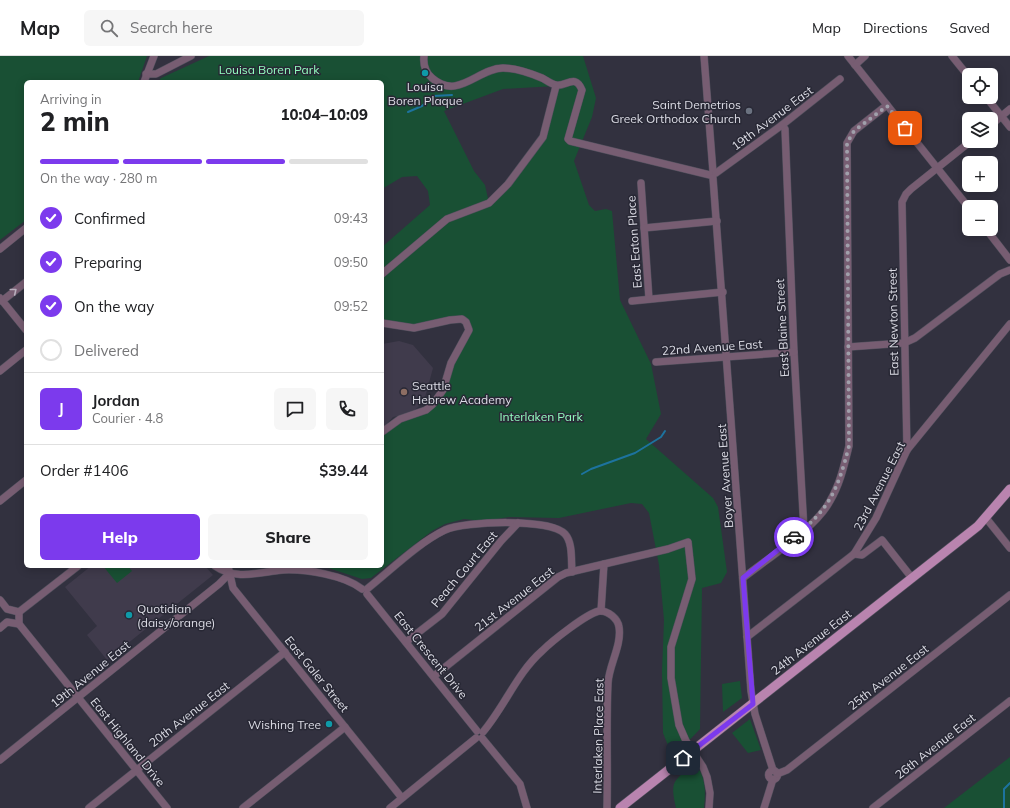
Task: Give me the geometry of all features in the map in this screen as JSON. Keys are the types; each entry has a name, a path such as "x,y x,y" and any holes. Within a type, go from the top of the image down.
{"main road":[{"name":"24th Avenue East","path":"620,808 986,518 1010,489"}],"street":[{"path":"144,80 154,56"},
{"path":"146,74 156,74 192,56"},
{"path":"424,56 424,64 427,74 434,80 443,84 455,86 463,85 493,70 502,68 526,72 556,86 574,82 578,84 582,90 568,139 581,144 713,175"},
{"name":"Boyer Avenue East","path":"704,56 753,704 774,774"},
{"path":"848,56 963,200"},
{"path":"855,65 865,56"},
{"path":"952,56 962,68"},
{"name":"19th Avenue East","path":"713,175 782,125 840,79"},
{"path":"384,272 447,219 489,203 508,184 543,137 556,86"},
{"path":"992,104 1010,127"},
{"path":"743,578 804,530 819,516 830,502 842,475 849,446 847,143 854,131 887,106"},
{"path":"998,118 1010,109"},
{"name":"East Blaine Street","path":"782,125 785,129 794,352 804,530"},
{"path":"938,168 962,148"},
{"name":"East Newton Street","path":"907,450 901,216 902,202 906,194 938,168"},
{"name":"East Eaton Place","path":"641,184 649,299"},
{"path":"644,228 717,221"},
{"path":"0,249 24,230"},
{"path":"991,236 1010,260"},
{"path":"848,347 904,343 915,338 1000,274 1010,270"},
{"path":"24,283 1,299 24,328"},
{"path":"632,301 722,292"},
{"path":"384,322 414,328 458,319 466,322 469,330 451,363 443,390 433,404 426,410 400,419 384,431"},
{"name":"23rd Avenue East","path":"747,637 854,554 876,518 907,450 1010,324"},
{"path":"0,371 24,352"},
{"name":"22nd Avenue East","path":"656,362 794,352"},
{"path":"0,500 24,482"},
{"path":"986,518 1010,548"},
{"path":"366,591 430,540 445,530 468,523 518,523 545,524 554,526 563,532 570,546 572,572"},
{"name":"Peach Court East","path":"406,642 442,614 501,541 518,523"},
{"path":"854,554 862,555 882,540 912,578"},
{"name":"21st Avenue East","path":"434,676 558,577 572,572 668,549 688,542 692,572 691,584 673,637 670,665 677,720 692,751"},
{"path":"390,808 480,735 529,664 542,650 579,622 601,611 604,564"},
{"path":"19,612 75,568"},
{"path":"219,568 229,574"},
{"name":"East Galer Street","path":"228,568 233,588 402,798"},
{"name":"East Crescent Drive","path":"229,574 245,575 286,570 303,571 345,579 366,591 520,784 524,793 527,808"},
{"name":"19th Avenue East","path":"0,760 229,574"},
{"name":"25th Avenue East","path":"774,774 787,770 1010,595"},
{"path":"0,600 7,609 19,612"},
{"name":"Interlaken Place East","path":"601,611 607,612 615,618 619,626 618,640 608,681 607,808"},
{"path":"0,628 7,622 19,624 19,612"},
{"name":"East Highland Drive","path":"19,624 167,808"},
{"name":"20th Avenue East","path":"89,808 285,652"},
{"name":"26th Avenue East","path":"873,808 1010,700"},
{"path":"243,808 345,727"},
{"path":"692,751 707,777 710,793 709,808"},
{"path":"764,808 774,774"}],"shaded area":[{"name":"Seattle Hebrew Academy","path":"399,341 413,345 433,368 424,401 412,413 393,417 384,427 384,344"},
{"path":"89,568 207,568 213,575 107,660 87,635 97,626 65,587"}],"green space":[{"path":"0,56 147,56 139,80 24,80 24,222 0,240"},
{"name":"Interlaken Park","path":"209,56 583,56 596,98 592,117 574,161 589,205 595,211 606,209 612,211 620,300 651,364 661,414 646,439 713,498 718,507 727,572 721,583 702,588 700,729 683,747 677,750 669,748 663,733 662,671 664,620 659,565 649,513 642,504 631,503 559,518 509,517 484,521 464,519 445,524 432,531 384,568 384,431 433,404 467,335 463,319 421,327 384,323 384,245 430,205 428,191 417,176 402,177 384,188 384,80 160,80","holes":["556,86 536,149 489,203 485,185 474,171 444,111 503,89"]},
{"path":"105,568 130,568 132,571 117,583"},
{"name":"Interlaken Park","path":"328,568 384,568 371,578 362,579"},
{"path":"740,681 742,698 723,712 722,684"},
{"path":"750,719 761,750 748,753 732,733"},
{"path":"1010,757 1010,808 944,808"},
{"path":"694,764 698,768 703,778 705,790 704,808 676,808 673,792 675,782 677,778"}],"waterway":[{"path":"408,112 422,106 433,96 452,95"},
{"path":"582,474 591,469 635,453 661,437 665,431"},
{"path":"1004,808 1004,789 1010,783"}],"way so far":[{"path":"794,537 819,516 830,502 842,475 849,446 847,143 854,131 887,106 905,128"}],"place":[{"name":"Louisa Boren Plaque","path":"425,73"},
{"name":"Saint Demetrios Greek Orthodox Church","path":"749,111"},
{"name":"Seattle Hebrew Academy","path":"404,392"},
{"name":"Quotidian (daisy/orange)","path":"129,615"},
{"name":"Wishing Tree","path":"329,724"}],"route":[{"path":"683,758 753,704 743,578 794,537"}],"park label":[{"name":"Louisa Boren Park","path":"269,69"}]}
